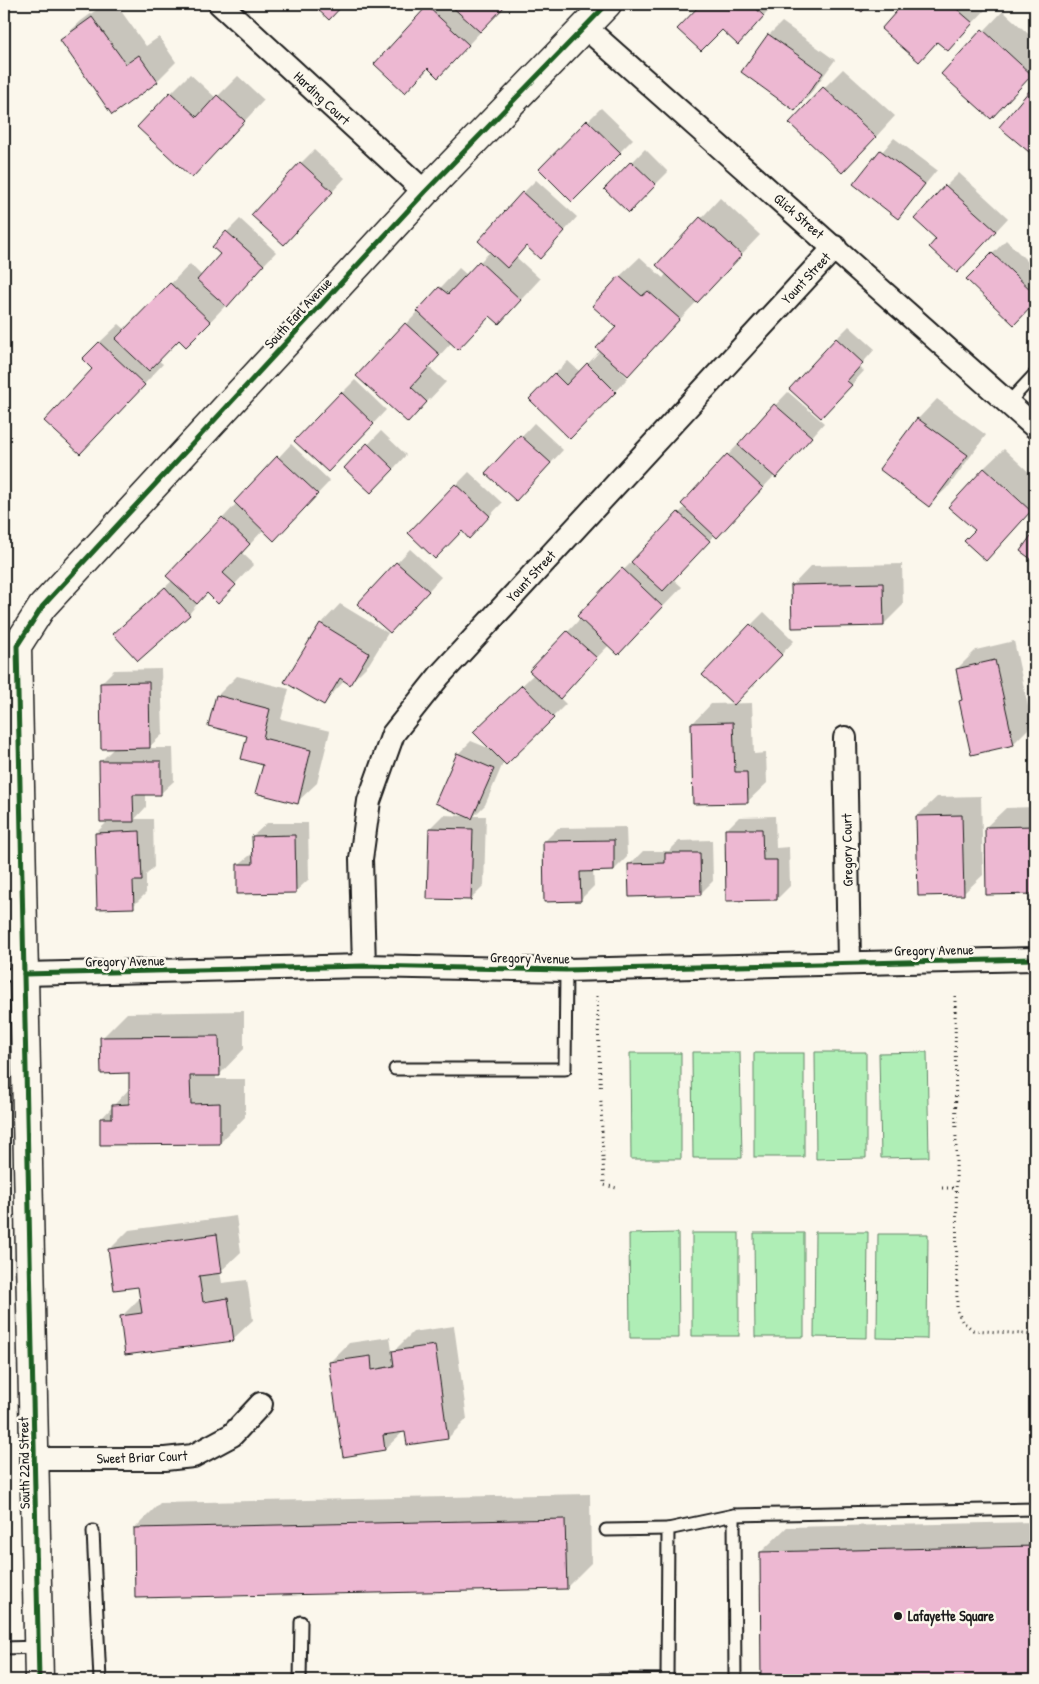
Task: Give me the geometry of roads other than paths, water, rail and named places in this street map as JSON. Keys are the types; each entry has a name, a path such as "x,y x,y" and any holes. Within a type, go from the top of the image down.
{"street":[{"name":"Harding Court","path":"220,4 425,192"},
{"name":"South Earl Avenue","path":"17,646 42,607 425,192 607,4"},
{"name":"Glick Street","path":"585,27 1035,427"},
{"name":"Yount Street","path":"364,966 361,859 368,801 393,734 440,675 834,247"},
{"name":"South 22nd Street","path":"17,646 14,975 35,1459 39,1680"},
{"name":"Gregory Court","path":"845,738 848,962"},
{"name":"Gregory Avenue","path":"14,975 364,966 566,970 1035,959"},
{"name":"Sweet Briar Court","path":"35,1459 165,1459 193,1456 232,1434 261,1404"}],"lane":[{"path":"1008,403 1035,374"},
{"path":"395,1069 565,1069 566,970"},
{"path":"606,1530 668,1529 734,1515 1035,1508"},
{"path":"734,1515 736,1680"},
{"path":"600,1680 667,1680 668,1529"},
{"path":"93,1531 100,1680"},
{"path":"300,1680 301,1622"},
{"path":"4,1648 39,1647"}],"place":[{"name":"Lafayette Square","path":"898,1616"}]}
